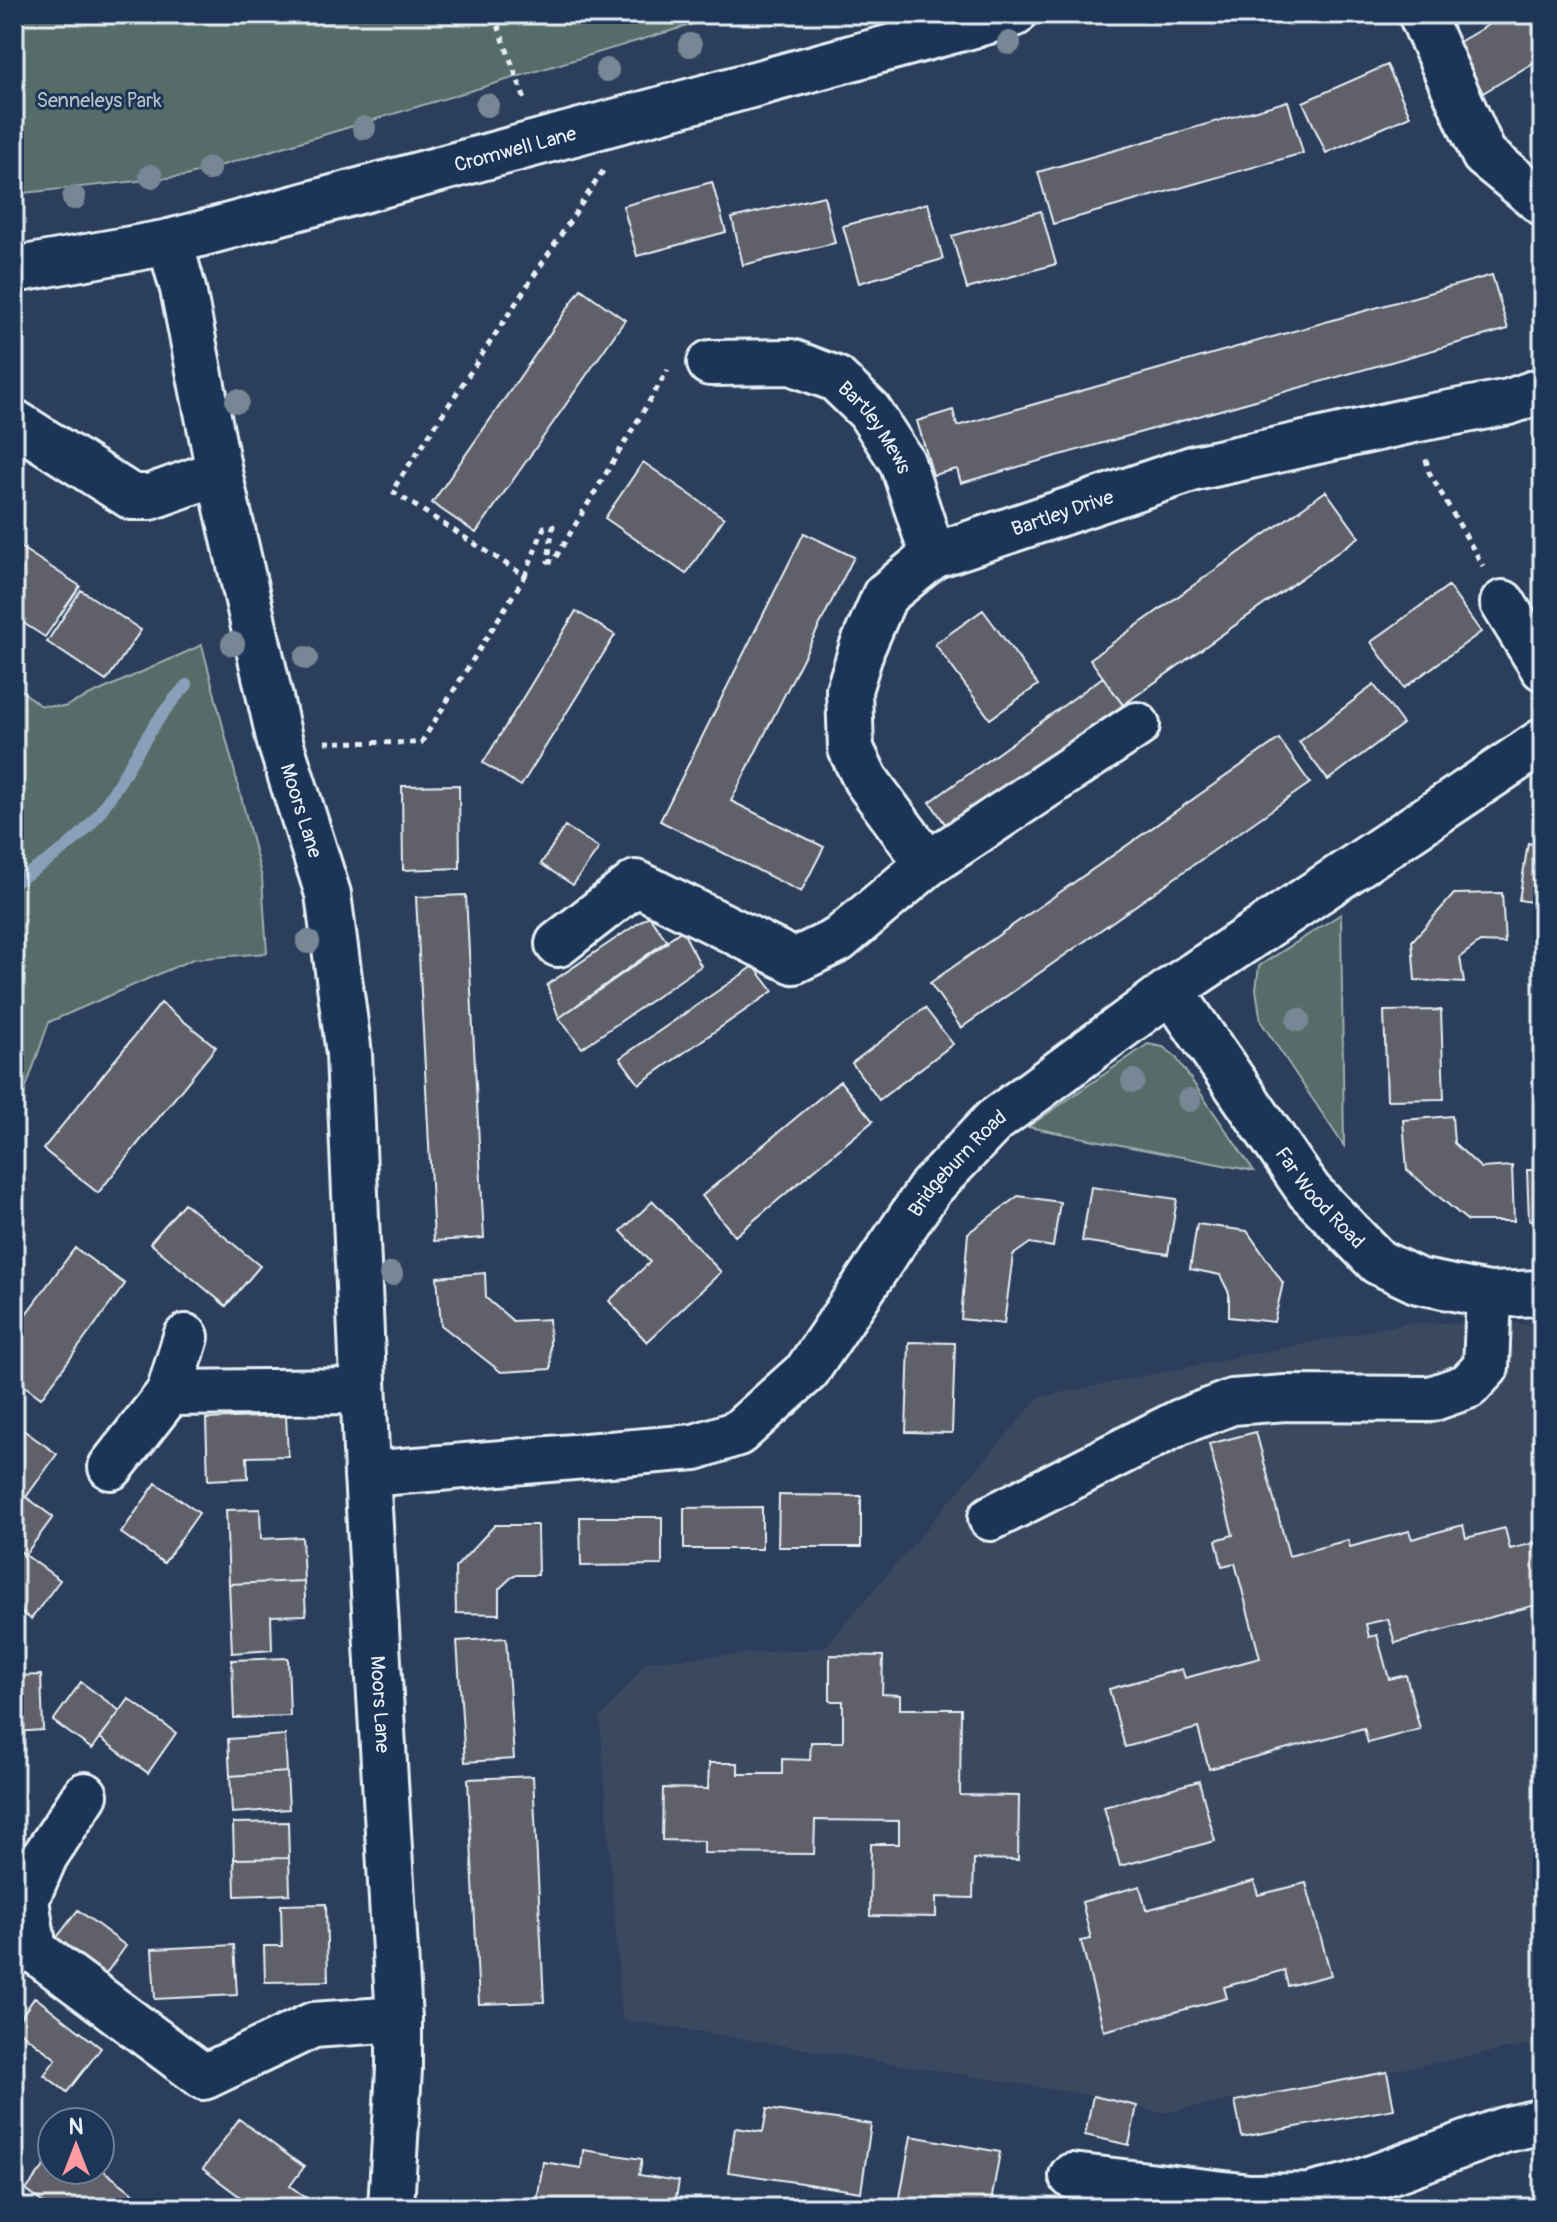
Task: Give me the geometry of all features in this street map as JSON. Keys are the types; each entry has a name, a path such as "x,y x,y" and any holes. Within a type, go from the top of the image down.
{"street":[{"name":"Cromwell Lane","path":"14,270 170,242 1014,14"},
{"path":"1421,14 1484,155 1542,200"},
{"name":"Moors Lane","path":"170,242 183,289 219,472 280,742 328,894 349,1054 367,1474 399,2019 391,2208"},
{"name":"Bartley Mews","path":"710,363 791,362 836,379 869,411 902,462 933,556"},
{"name":"Bartley Drive","path":"928,864 866,780 851,749 849,690 862,648 885,595 933,556 1195,468 1509,402 1543,390"},
{"path":"14,422 132,497 150,497 219,472"},
{"path":"1503,603 1543,668"},
{"path":"558,944 636,883 794,961 838,940 928,864 1137,725"},
{"name":"Bridgeburn Road","path":"367,1474 695,1447 738,1433 807,1371 931,1187 994,1121 1171,990 1543,741"},
{"name":"Far Wood Road","path":"1171,990 1309,1191 1378,1262 1418,1281 1489,1295 1543,1293"},
{"path":"991,1518 1180,1422 1232,1402 1286,1398 1431,1399 1468,1386 1486,1367 1489,1295"},
{"path":"111,1467 169,1393 186,1337"},
{"path":"169,1393 363,1391"},
{"path":"85,1795 45,1856 26,1900 34,1950 204,2077 313,2025 399,2019"},
{"path":"1072,2176 1250,2197 1309,2196 1353,2185 1504,2130 1543,2121"}],"path":[{"path":"494,14 540,142"},
{"path":"525,576 392,491 610,160"},
{"path":"280,742 421,743 525,576 544,527 553,526 548,561 553,562 670,365 710,363"},
{"path":"1429,472 1503,603"}],"shaded area":[{"path":"1409,1323 1543,1324 1543,2053 1529,2045 1162,2113 1093,2096 622,2019 600,1718 648,1661 824,1648 1039,1397"}],"green space":[{"name":"Senneleys Park","path":"14,14 727,14 186,176 14,194"},
{"path":"202,645 262,878 267,953 193,959 49,1022 14,1122 14,684 39,705 64,707"},
{"path":"1341,914 1344,1146 1261,1022 1256,989 1259,966"},
{"path":"1148,1044 1163,1047 1175,1056 1254,1171 1028,1127"}],"building":[{"path":"1507,14 1538,14 1543,22 1543,57 1483,93 1454,45"},
{"path":"1387,65 1410,116 1326,153 1303,102"},
{"path":"1288,101 1303,153 1053,224 1038,172"},
{"path":"712,182 726,232 637,256 623,206"},
{"path":"824,196 835,243 743,265 732,218"},
{"path":"928,203 943,259 859,283 843,226"},
{"path":"1041,211 1056,264 967,289 952,236"},
{"path":"1492,275 1508,329 961,483 957,469 933,475 917,421 953,410 957,426"},
{"path":"581,289 625,320 476,533 432,503"},
{"path":"643,462 724,518 686,574 605,518"},
{"path":"1326,491 1359,537 1123,705 1090,659"},
{"path":"804,533 854,557 731,801 824,847 801,892 660,821"},
{"path":"20,547 80,586 45,637 14,617 14,556"},
{"path":"1448,586 1481,632 1404,688 1371,642"},
{"path":"81,590 141,630 106,681 47,642"},
{"path":"983,610 1038,685 990,719 935,644"},
{"path":"576,611 615,635 521,786 483,763"},
{"path":"1103,677 1123,705 948,828 930,802"},
{"path":"1374,685 1403,724 1328,780 1299,742"},
{"path":"1279,739 1310,783 961,1028 930,983"},
{"path":"459,785 460,868 403,870 402,786"},
{"path":"565,826 599,848 573,885 541,864"},
{"path":"1528,843 1543,846 1543,904 1519,900"},
{"path":"1502,893 1505,943 1480,942 1460,957 1464,983 1415,980 1412,941 1454,894"},
{"path":"466,895 484,1238 434,1241 416,897"},
{"path":"649,916 668,942 559,1018 547,985"},
{"path":"682,930 701,966 582,1048 559,1018"},
{"path":"754,966 773,991 639,1084 620,1058"},
{"path":"161,1003 216,1047 98,1193 43,1149"},
{"path":"925,1008 953,1044 879,1100 852,1063"},
{"path":"1441,1010 1444,1099 1387,1100 1384,1011"},
{"path":"840,1081 873,1121 735,1236 702,1196"},
{"path":"1452,1116 1454,1143 1481,1168 1512,1166 1514,1221 1468,1221 1407,1170 1403,1120"},
{"path":"1527,1170 1543,1170 1543,1219 1529,1220"},
{"path":"1091,1187 1177,1199 1168,1254 1082,1241"},
{"path":"1018,1196 1060,1202 1053,1247 1030,1243 1013,1255 1004,1324 961,1319 968,1233"},
{"path":"653,1201 721,1272 647,1342 609,1301 650,1262 621,1231"},
{"path":"184,1203 260,1266 226,1306 150,1243"},
{"path":"1197,1224 1247,1231 1283,1283 1274,1322 1229,1317 1229,1293 1220,1275 1190,1269"},
{"path":"75,1248 125,1284 41,1398 14,1378 14,1330"},
{"path":"485,1273 486,1298 513,1321 549,1319 551,1369 501,1372 441,1325 437,1277"},
{"path":"909,1342 955,1343 952,1433 906,1432"},
{"path":"286,1416 288,1456 247,1457 248,1478 208,1480 206,1419"},
{"path":"16,1425 57,1454 26,1497 14,1488"},
{"path":"1256,1432 1289,1556 1348,1540 1350,1547 1409,1531 1412,1539 1463,1525 1466,1538 1505,1528 1510,1549 1542,1541 1543,1603 1395,1643 1388,1619 1366,1624 1369,1637 1377,1635 1389,1679 1406,1675 1420,1729 1368,1743 1364,1728 1209,1769 1198,1728 1125,1747 1109,1689 1182,1669 1185,1678 1260,1658 1235,1563 1222,1566 1216,1540 1233,1535 1209,1444"},
{"path":"156,1483 199,1513 164,1563 121,1533"},
{"path":"14,1488 53,1517 25,1555 14,1547"},
{"path":"779,1495 861,1496 861,1547 778,1547"},
{"path":"762,1507 762,1549 684,1549 684,1508"},
{"path":"260,1509 261,1539 302,1537 304,1581 229,1584 226,1510"},
{"path":"580,1517 662,1517 662,1565 581,1566"},
{"path":"495,1525 537,1525 538,1575 514,1575 499,1589 499,1614 456,1613 455,1568"},
{"path":"17,1549 60,1580 31,1619 14,1607 14,1554"},
{"path":"304,1581 306,1615 271,1616 272,1650 232,1653 229,1584"},
{"path":"506,1638 514,1759 465,1762 457,1641"},
{"path":"830,1655 883,1656 882,1694 900,1695 900,1709 961,1709 960,1795 1019,1796 1018,1860 974,1859 973,1898 936,1897 936,1917 870,1916 871,1844 899,1844 899,1821 815,1820 814,1854 704,1853 704,1841 662,1840 663,1788 708,1789 709,1763 738,1763 738,1774 782,1774 782,1759 810,1760 811,1742 843,1742 843,1701 830,1701"},
{"path":"288,1658 290,1716 234,1718 232,1660"},
{"path":"41,1675 43,1730 14,1732 14,1676"},
{"path":"81,1682 120,1711 92,1749 53,1721"},
{"path":"129,1699 176,1733 148,1773 100,1738"},
{"path":"285,1735 287,1772 230,1776 228,1739"},
{"path":"287,1772 289,1809 232,1813 230,1776"},
{"path":"533,1776 544,2002 479,2004 468,1779"},
{"path":"1199,1781 1215,1841 1120,1866 1104,1807"},
{"path":"288,1822 289,1858 234,1859 233,1823"},
{"path":"289,1858 290,1894 235,1896 234,1859"},
{"path":"1254,1881 1258,1895 1306,1883 1331,1975 1288,1986 1284,1970 1224,1987 1227,1998 1104,2031 1081,1941 1091,1939 1082,1902 1140,1886 1146,1910"},
{"path":"326,1904 328,1981 265,1982 264,1946 282,1946 281,1905"},
{"path":"78,1910 126,1946 104,1976 55,1940"},
{"path":"234,1945 237,1995 155,1999 152,1949"},
{"path":"35,1997 101,2048 67,2092 44,2075 56,2059 14,2027"},
{"path":"1387,2072 1394,2109 1242,2137 1235,2101"},
{"path":"1093,2096 1137,2106 1129,2145 1085,2135"},
{"path":"767,2109 871,2124 861,2192 728,2172 735,2128 763,2132"},
{"path":"239,2119 304,2167 290,2186 312,2202 308,2208 255,2208 203,2169"},
{"path":"911,2136 1000,2152 990,2208 928,2208 899,2203"},
{"path":"583,2150 642,2159 639,2175 679,2181 675,2204 698,2208 536,2208 543,2162 581,2168"},
{"path":"36,2177 36,2186 116,2186 116,2180 153,2208 50,2208 26,2190"}],"waterway":[{"path":"14,883 82,834 111,796 161,716 187,685"}]}
